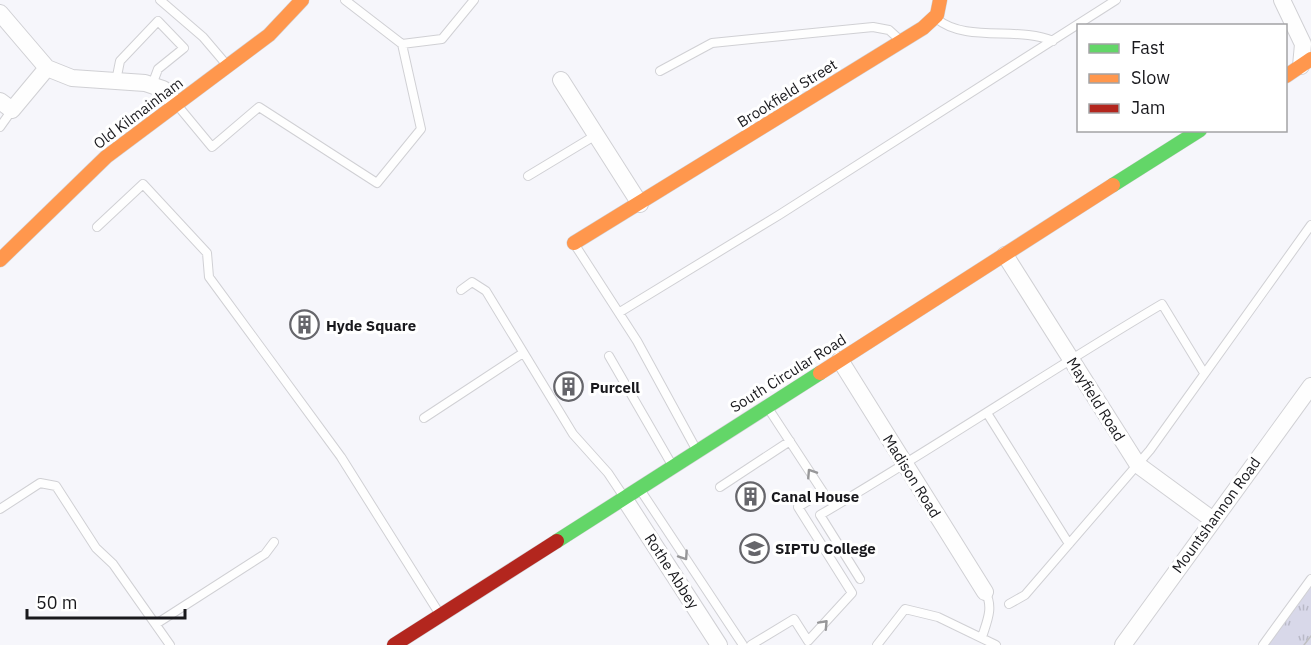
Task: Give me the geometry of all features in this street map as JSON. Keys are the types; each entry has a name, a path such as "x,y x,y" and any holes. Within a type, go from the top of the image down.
{"main road":[{"path":"935,17 940,10 940,0"},
{"name":"Old Kilmainham","path":"0,260 106,157 269,35 299,1"},
{"name":"Brookfield Street","path":"574,243 901,41 935,17"},
{"path":"1287,75 1306,62"},
{"name":"South Circular Road","path":"394,645 1197,132"}],"street":[{"path":"1282,0 1303,44 1306,62"},
{"path":"0,13 42,74 152,85 163,89 176,104"},
{"path":"6,105 42,74"},
{"path":"561,80 639,204"},
{"name":"Mayfield Road","path":"1005,255 1138,465 1213,520"},
{"name":"Madison Road","path":"840,360 985,592"},
{"name":"Mountshannon Road","path":"1123,645 1311,386"},
{"name":"Rothe Abbey","path":"624,498 719,645"}],"lane":[{"path":"160,0 203,37 228,67"},
{"path":"176,104 212,147 259,107 377,183 421,129 402,44 345,0"},
{"path":"402,44 442,39 474,0"},
{"path":"1079,24 1116,0"},
{"path":"935,17 949,26 964,30 1040,36 1053,41"},
{"path":"116,81 120,61 158,21 184,48 158,69 152,85"},
{"path":"620,312 1077,25"},
{"path":"660,71 712,43 873,27 889,30 901,41"},
{"path":"0,127 6,105"},
{"path":"528,176 596,135"},
{"path":"97,227 143,184 207,253 209,277 341,457 441,616"},
{"path":"1009,604 1025,595 1138,465 1311,225"},
{"path":"574,243 613,307 620,312 697,450"},
{"path":"461,290 472,282 486,291 573,434 608,473 624,498"},
{"path":"860,579 820,515 905,465 1070,358 1162,304 1204,373"},
{"path":"424,418 523,353"},
{"path":"609,356 673,465"},
{"path":"751,645 794,619 808,641 852,593 798,507 823,492 767,405"},
{"path":"987,413 1070,544"},
{"path":"720,486 790,441"},
{"path":"0,509 40,483 56,486 96,548 113,564 170,645"},
{"path":"639,488 743,645"},
{"path":"156,624 265,554 274,542"},
{"path":"1263,645 1311,579"},
{"path":"982,637 990,610 989,599 985,592"},
{"path":"877,645 905,609 938,617 996,645"}],"green space":[{"path":"1311,587 1311,645 1268,645"}],"tram line":[{"path":"1304,645 1311,636"}],"traffic: fast":[{"path":"1113,185 1197,132"},
{"path":"557,541 820,373"}],"traffic: slow":[{"path":"0,260 106,157 269,35 302,0"},
{"path":"574,243 923,28 937,15 940,0"},
{"path":"1287,75 1311,59"},
{"path":"820,373 1113,185"}],"traffic: jam":[{"path":"394,645 557,541"}],"place":[{"name":"Hyde Square","path":"305,325"},
{"name":"Purcell","path":"569,387"},
{"name":"Canal House","path":"750,496"},
{"name":"SIPTU College","path":"754,548"}]}
